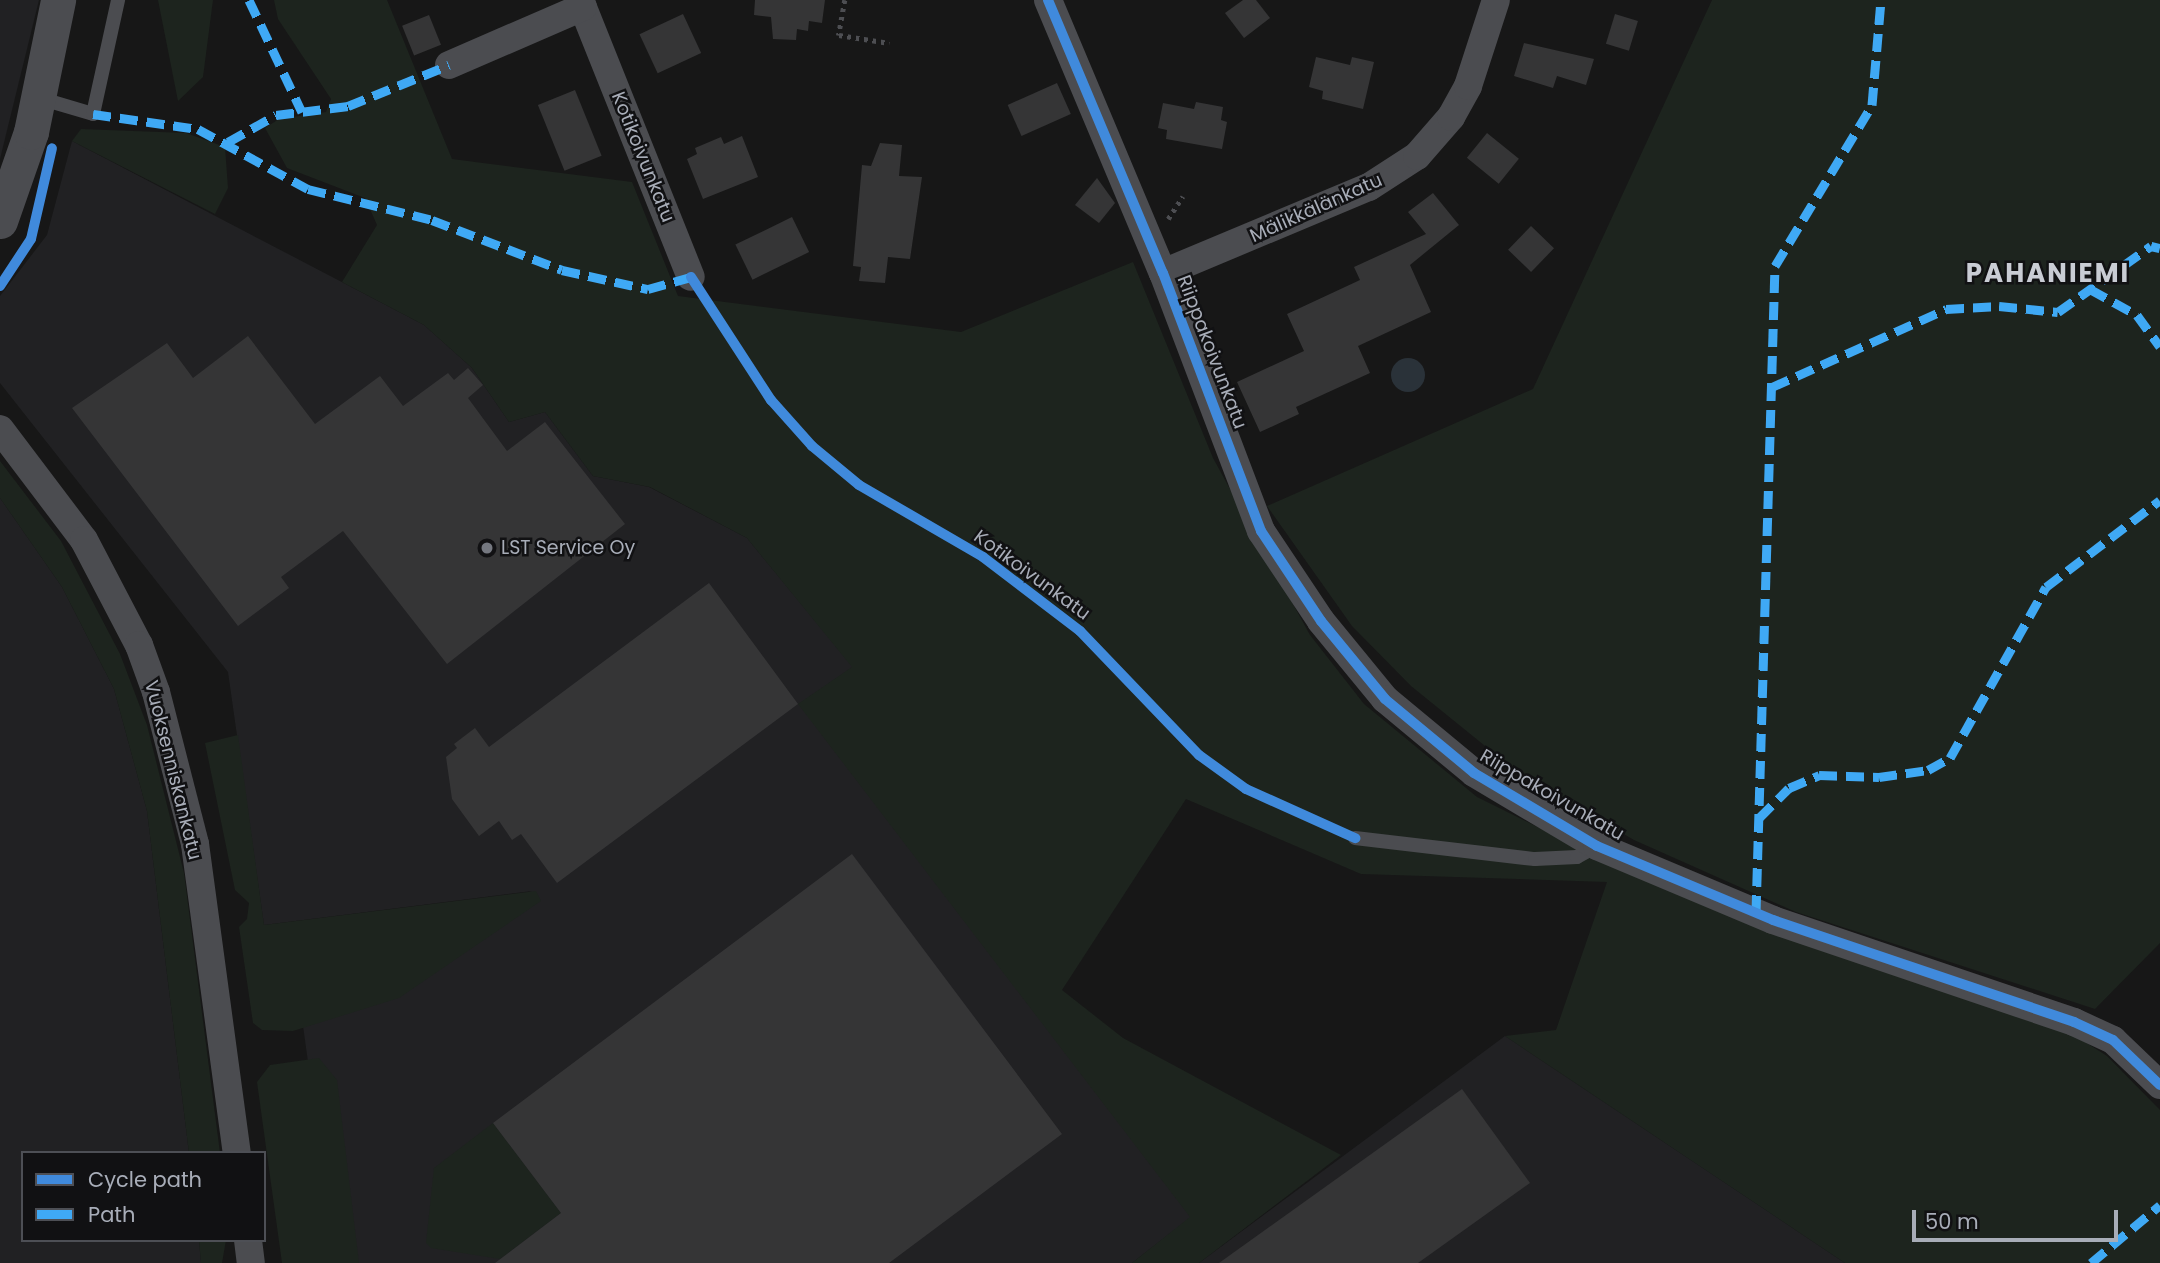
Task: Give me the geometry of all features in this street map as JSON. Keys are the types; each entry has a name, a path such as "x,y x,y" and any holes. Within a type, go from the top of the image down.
{"street":[{"path":"0,221 17,181 58,0"},
{"name":"Riippakoivunkatu","path":"1048,0 1163,273 1261,531 1321,621 1385,699 1464,765 1597,846 1773,920 2074,1023 2113,1040 2160,1085"},
{"name":"Mälikkälänkatu","path":"1163,273 1369,187 1417,156 1451,117 1468,86 1496,0"},
{"path":"449,65 582,4"},
{"name":"Kotikoivunkatu","path":"582,4 691,277"},
{"name":"Vuoksenniskankatu","path":"0,429 84,540 139,645 156,692 195,844 237,1151"},
{"path":"248,1242 251,1263"}],"lane":[{"path":"37,98 93,114 118,0"},
{"path":"1355,838 1535,859 1577,857 1597,846"}],"path":[{"path":"845,0 839,35 889,43"},
{"path":"1160,228 1183,196"}],"shaded area":[{"path":"0,0 39,0 0,159"},
{"path":"158,0 213,0 203,77 178,101"},
{"path":"274,0 387,0 452,159 632,182 678,296 961,332 1133,262 1213,458 1310,635 1364,704 1477,797 1620,868 2074,1035 2107,1056 2160,1110 2160,1263 1845,1263 1505,1036 1556,1030 1607,882 1361,874 1186,799 1062,990 1123,1038 1341,1155 1199,1263 1132,1263 1190,1217 798,704 852,667 747,538 650,487 593,476 545,412 509,422 472,368 424,325 342,282 377,225 365,198 287,168 265,128 279,119 326,112 331,99 278,19"},
{"path":"1712,0 2160,0 2160,943 2095,1009 1796,912 1634,840 1516,771 1411,686 1352,626 1267,506 1533,389"},
{"path":"81,129 186,133 225,147 228,188 215,214 72,141"},
{"path":"72,141 424,325 472,368 509,422 545,412 593,476 649,487 747,538 853,667 799,704 1191,1217 1132,1263 336,1263 298,990 532,891 264,925 228,672 0,383 0,296 47,235"},
{"path":"1408,358 1420,363 1425,375 1420,387 1408,392 1396,387 1391,375 1396,363"},
{"path":"0,461 61,541 120,654 147,725 184,873 220,1151 189,1151 147,811 114,689 62,587 0,498"},
{"path":"0,498 62,587 114,689 147,811 189,1151 21,1151 21,1242 199,1242 201,1263 0,1263"},
{"path":"238,735 264,925 536,891 541,901 399,998 293,1031 262,1030 253,1023 239,927 247,919 249,903 235,890 205,743"},
{"path":"1505,1036 1845,1263 1199,1263"},
{"path":"319,1058 337,1080 359,1263 282,1263 257,1082 270,1065"},
{"path":"493,1123 561,1213 500,1259 431,1248 426,1243 434,1168"},
{"path":"199,1242 226,1242 222,1263 201,1263"}],"building":[{"path":"755,0 825,0 822,23 809,21 808,31 797,29 796,40 773,39 771,17 754,15"},
{"path":"1243,0 1256,0 1270,18 1244,38 1225,13"},
{"path":"683,14 701,53 658,73 639,34"},
{"path":"1615,14 1638,21 1629,51 1606,44"},
{"path":"429,15 441,45 414,56 402,26"},
{"path":"1524,43 1594,59 1586,85 1557,76 1553,88 1514,76"},
{"path":"1316,57 1350,65 1352,57 1374,62 1363,109 1322,99 1323,91 1309,87"},
{"path":"1057,83 1071,114 1021,136 1008,105"},
{"path":"575,90 602,156 565,171 538,105"},
{"path":"1196,102 1223,107 1221,120 1227,122 1222,149 1166,139 1167,130 1158,128 1163,103 1194,109"},
{"path":"1487,133 1519,159 1499,184 1467,158"},
{"path":"742,136 758,177 703,199 687,159 697,154 695,148 721,137 724,144"},
{"path":"880,143 902,145 899,176 922,177 910,259 888,257 885,283 859,281 861,267 853,266 862,165 871,166"},
{"path":"1097,178 1115,203 1099,223 1075,205"},
{"path":"1433,193 1459,225 1410,265 1431,312 1358,346 1370,373 1296,407 1299,414 1260,432 1237,382 1304,351 1287,314 1360,280 1354,267 1426,234 1408,212"},
{"path":"792,217 809,252 752,280 735,245"},
{"path":"1531,226 1554,248 1531,272 1508,250"},
{"path":"248,336 315,424 380,376 403,406 448,373 454,380 468,368 483,385 468,398 507,451 545,422 625,524 447,664 343,531 281,577 289,588 238,626 72,408 167,343 193,378"},
{"path":"709,583 798,704 557,883 521,834 512,840 499,821 479,836 452,799 446,757 457,748 454,744 475,728 489,747"},
{"path":"852,854 1062,1134 889,1263 495,1263 561,1213 493,1123"},
{"path":"1462,1089 1530,1183 1418,1263 1219,1263"}],"marked path":[{"path":"249,0 302,112"},
{"path":"1756,913 1775,266 1872,105 1881,0"},
{"path":"228,142 276,115 348,106 449,65"},
{"path":"93,114 198,129 308,189 432,220 562,270 648,289 691,277"},
{"path":"1772,387 1946,309 1999,306 2058,312 2151,246 2160,248"},
{"path":"2090,289 2137,315 2160,347"},
{"path":"1759,818 1789,788 1819,775 1879,777 1928,770 1950,758 2046,587 2160,500"},
{"path":"2091,1263 2160,1205"}],"cycle path":[{"path":"1048,0 1163,273 1261,531 1321,621 1385,699 1474,773 1597,846 1773,920 2074,1022 2113,1040 2160,1085"},
{"path":"0,286 31,239 52,148"},
{"path":"691,277 771,400 812,446 859,485 983,557 1080,631 1199,755 1246,789 1355,838"}],"place":[{"name":"LST Service Oy","path":"487,548"}],"district":[{"name":"PAHANIEMI","path":"2048,274"}]}
